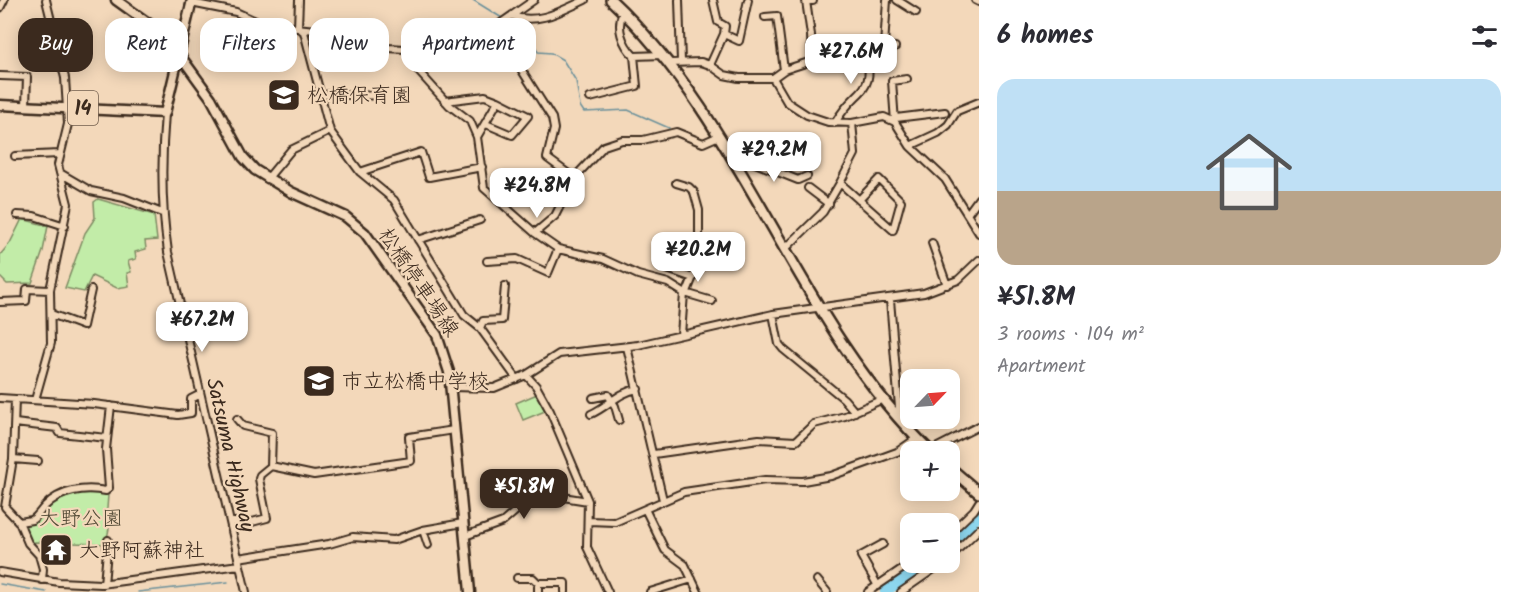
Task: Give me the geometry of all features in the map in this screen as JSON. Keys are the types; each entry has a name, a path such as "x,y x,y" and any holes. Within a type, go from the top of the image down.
{"highway":[{"path":"611,0 667,59 699,103 843,345 900,419"},
{"path":"910,429 921,441"},
{"path":"960,477 979,493"}],"main road":[{"name":"松橋停車場線","path":"122,2 143,18"},
{"path":"188,20 192,2"},
{"name":"松橋停車場線","path":"188,66 211,98 243,157 267,179 346,217 370,239 437,335 446,357 450,387 470,592"},
{"path":"165,113 176,72"},
{"name":"14","path":"0,105 165,113"}],"street":[{"path":"0,8 4,0"},
{"path":"35,400 51,343 50,290 68,204 60,173 59,154 68,124 64,69 50,24 46,0"},
{"path":"298,0 298,27"},
{"path":"508,18 534,0"},
{"path":"536,20 585,0"},
{"path":"679,0 681,62"},
{"path":"710,65 724,34 725,26 718,22 713,0"},
{"path":"724,34 739,41 748,0"},
{"path":"887,0 884,46 895,47"},
{"path":"897,0 916,12"},
{"path":"634,56 710,65 724,75 739,78 772,78 784,70 815,60 806,1"},
{"path":"192,2 236,12 262,24 368,38 388,48 401,50"},
{"path":"590,98 637,86 634,56 627,49 619,23 623,12"},
{"path":"765,17 777,16 784,70"},
{"path":"298,27 304,32 330,131 360,172 394,200 464,315 480,328 517,379"},
{"path":"835,123 846,105 869,82 870,70 866,45"},
{"path":"419,72 445,100 470,121 477,137 484,188 535,233 558,249 603,259 638,275 668,283 685,293 712,301"},
{"path":"523,72 552,117 554,129 547,158 574,178"},
{"path":"0,76 27,77 26,106"},
{"path":"772,78 792,106 807,115 835,123 852,123 884,117 896,120 945,112"},
{"path":"907,79 892,81 896,120 910,146 945,179 979,233"},
{"path":"320,95 340,93 360,97 379,95 379,91"},
{"path":"445,100 485,96 528,116 512,135 486,124"},
{"path":"477,137 498,101"},
{"path":"910,146 938,133 948,125 957,111 979,102"},
{"name":"Satsuma Highway","path":"165,113 161,160 162,213 168,252 246,592"},
{"path":"785,249 829,204 855,154 852,123"},
{"path":"267,179 291,150 330,131"},
{"path":"535,233 562,207 574,178 592,157 611,143 655,138 676,132 703,143 718,136"},
{"path":"360,172 421,152 429,177 482,167"},
{"path":"15,156 59,154"},
{"path":"733,161 745,159 798,180 807,176"},
{"path":"60,173 91,191 124,198 162,213"},
{"path":"840,183 859,200 893,230 901,201 879,179 859,200"},
{"path":"676,183 689,187 694,192 699,210 701,248 699,262 685,293 681,335"},
{"path":"808,188 829,204"},
{"path":"968,213 979,198"},
{"path":"17,215 34,216 65,226"},
{"path":"418,240 480,220"},
{"path":"932,243 947,285"},
{"path":"487,261 517,259 548,273 558,249"},
{"path":"673,256 699,262"},
{"path":"450,387 494,388 526,375 560,354 627,347 773,314 890,300 924,293 958,280 979,260"},
{"path":"667,269 693,278"},
{"path":"480,328 483,321 502,320 505,286"},
{"path":"0,302 26,301 27,289 50,290"},
{"path":"51,314 83,326 91,290"},
{"path":"890,300 900,409"},
{"path":"773,314 779,344 783,349 844,399 855,412"},
{"path":"627,347 663,500"},
{"path":"526,375 536,386 555,421 588,501 587,547 608,592"},
{"path":"591,414 620,394 638,389"},
{"path":"0,398 111,406 189,415 193,410 191,399 199,395"},
{"path":"593,398 608,395 615,406 619,420"},
{"path":"15,399 13,459 2,505 19,522 28,543 42,563 42,580"},
{"path":"654,454 759,439 796,441 814,424 855,412 883,399"},
{"path":"19,522 32,520 45,506 64,494 87,488 106,490 109,488 107,438 111,406"},
{"path":"230,522 252,522 267,518 259,480 260,475 271,466 272,433 243,426 237,418"},
{"path":"15,423 57,428 60,433 107,438"},
{"path":"950,441 979,426"},
{"path":"271,466 314,475 411,461 409,438 454,430"},
{"path":"589,521 615,522 684,492 765,480 804,481 831,476 897,452 918,438"},
{"path":"13,459 38,461"},
{"path":"465,536 503,522 518,509 542,498 563,497 588,501"},
{"path":"960,523 979,502"},
{"path":"645,509 665,550 685,565 698,592"},
{"path":"0,572 42,580 104,584 329,544 353,537 394,540 423,530 464,523"},
{"path":"960,547 979,529"},
{"path":"423,530 428,545"},
{"path":"104,584 108,540"},
{"path":"878,586 861,556 883,544"},
{"path":"868,592 900,570"},
{"path":"901,592 928,573"},
{"path":"517,578 533,578 538,583 538,592"},
{"path":"650,592 692,579"},
{"path":"816,580 827,592"},
{"path":"538,583 565,583 566,592"}],"green space":[{"path":"98,199 154,215 157,240 145,241 146,249 135,252 136,259 128,261 131,272 127,273 129,286 117,288 92,276 84,292 65,288 85,233 95,218 94,202"},
{"path":"22,219 48,226 43,251 32,283 7,284 0,277 0,255 10,243"},
{"path":"537,394 545,411 523,420 516,403"},
{"name":"大野公園","path":"88,492 108,495 106,522 110,523 106,544 35,542 33,546 24,533 26,525 56,501"}],"waterway":[{"path":"473,0 502,18"},
{"path":"536,48 538,52 551,53 563,60 576,81 580,106 584,112 628,110 669,128"},
{"path":"960,534 979,516"},
{"path":"885,592 913,573"},
{"path":"138,592 228,582"},
{"path":"0,584 46,592"}],"place":[{"name":"松橋保育園","path":"284,95"},
{"name":"市立松橋中学校","path":"319,381"},
{"name":"大野阿蘇神社","path":"56,550"}]}
